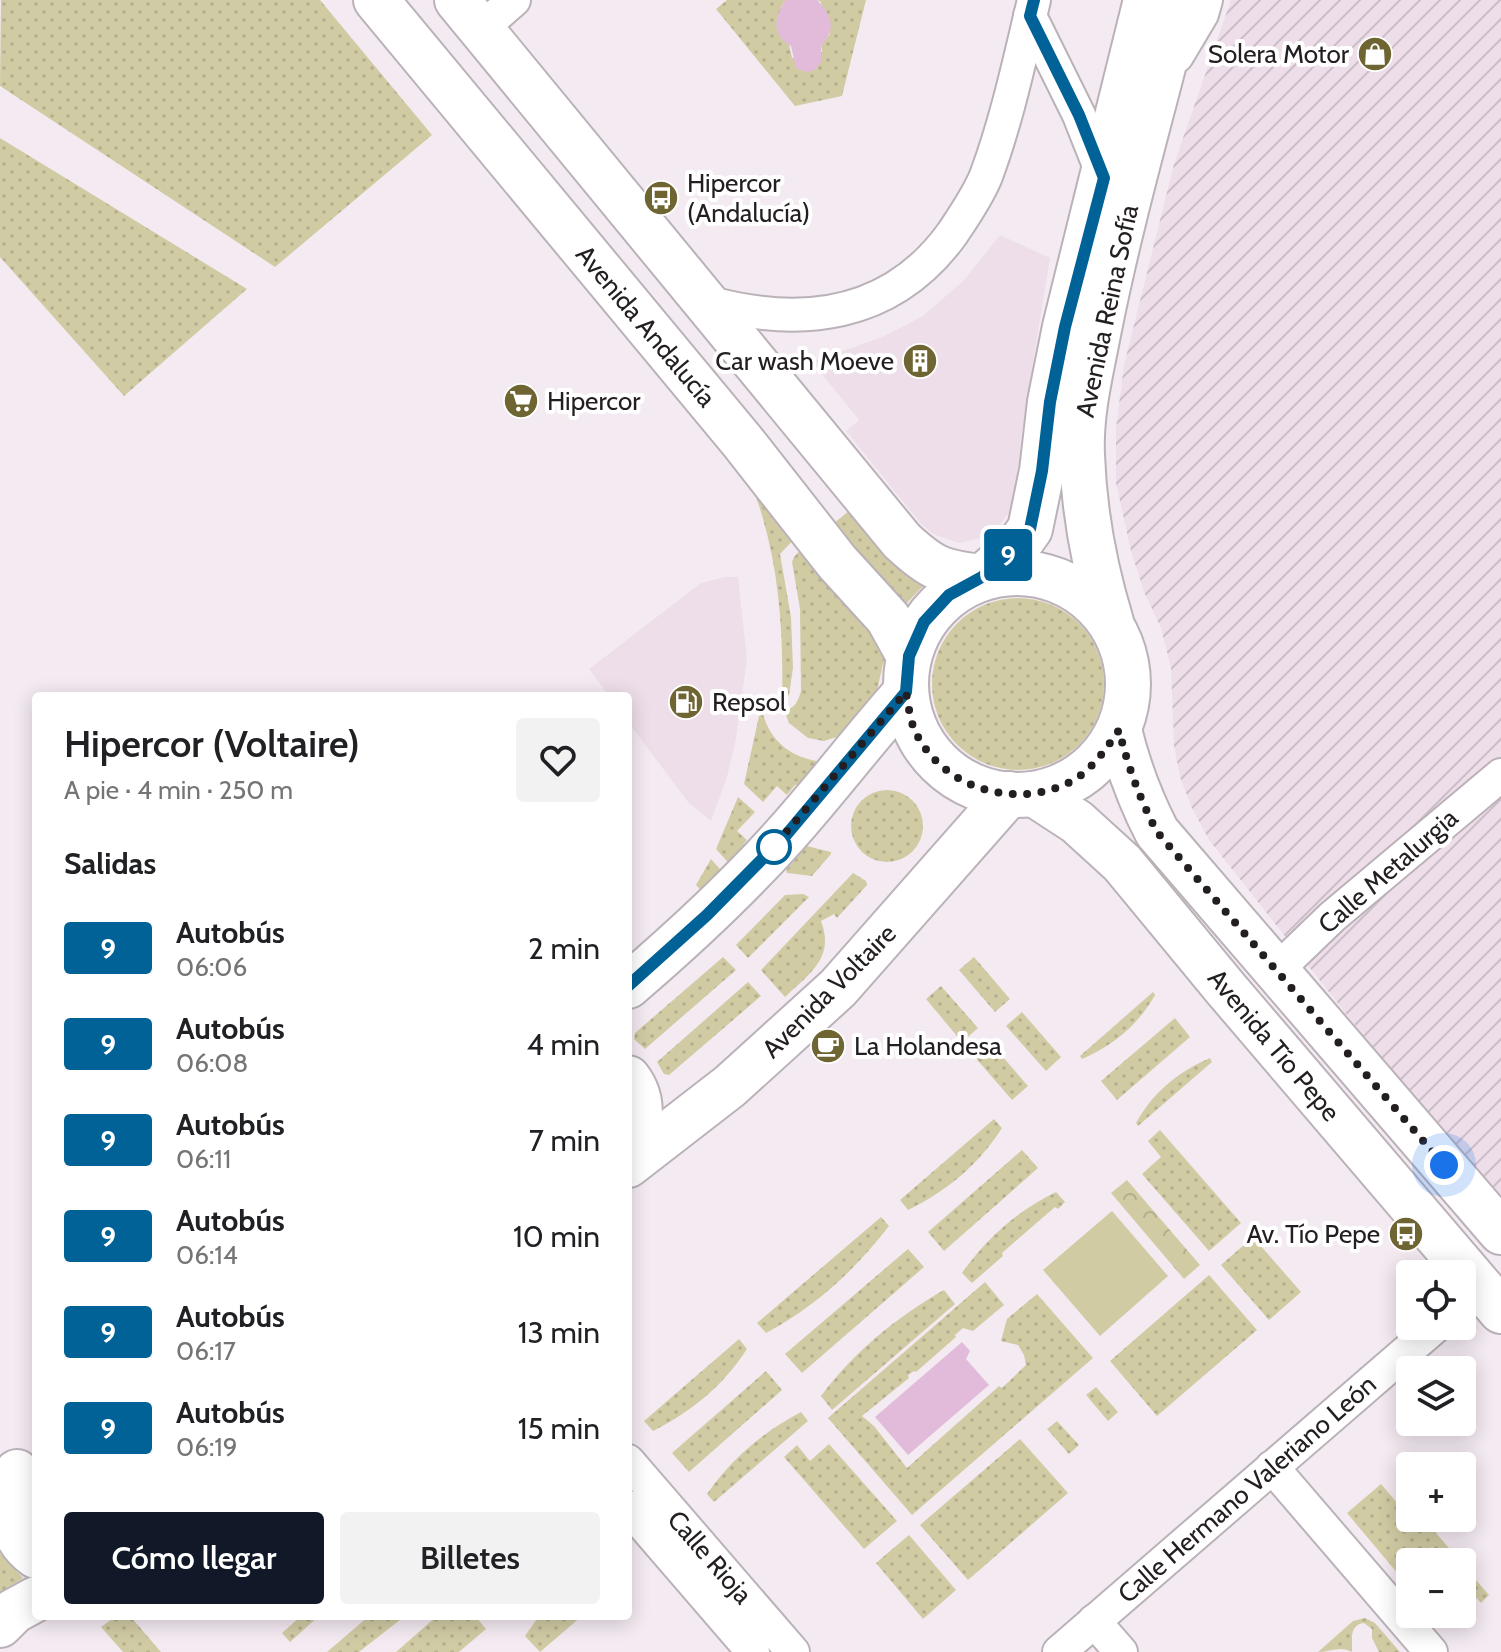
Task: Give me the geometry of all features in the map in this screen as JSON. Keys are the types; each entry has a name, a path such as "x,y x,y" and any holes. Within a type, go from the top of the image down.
{"main road":[{"name":"Avenida Andalucía","path":"376,0 742,441 837,562 888,618 907,674"},
{"name":"Avenida Reina Sofía","path":"982,577 1017,547 1030,529 1062,342 1146,0"},
{"name":"Avenida Reina Sofía","path":"1112,624 1096,573 1087,528 1081,453 1084,406 1118,240 1180,0"},
{"path":"469,14 902,541 923,560 948,573 982,577 1018,572 1054,578 1087,596 1112,624 1126,658 1128,695 1119,730 1098,761 1069,783 1022,794 998,794 963,782 934,759 914,729 907,674"},
{"path":"632,983 672,949 787,834 907,674 924,622 949,595 982,577"},
{"name":"Avenida Tío Pepe","path":"1119,730 1127,764 1157,832 1501,1232"},
{"name":"Avenida Tío Pepe","path":"1022,794 1077,822 1122,863 1481,1301"},
{"name":"Avenida Voltaire","path":"632,1162 730,1086 838,988 1022,794"},
{"path":"632,1083 640,1102 641,1119 632,1143"},
{"path":"18,1473 11,1499 13,1525 24,1547 32,1553"},
{"path":"0,1625 14,1611 32,1601"}],"street":[{"path":"469,14 514,0"},
{"path":"1159,87 1202,14 1206,0"},
{"path":"1032,8 1104,178"},
{"path":"707,302 746,313 777,316 830,313 863,304 895,288 925,267 963,219 985,179 1032,8"},
{"name":"Calle Metalurgia","path":"1277,970 1332,917 1501,775"},
{"name":"Calle Hermano Valeriano León","path":"1059,1652 1420,1340"},
{"name":"Calle Rioja","path":"632,1466 793,1652"},
{"path":"1272,1467 1431,1652"},
{"name":"Calle Rioja","path":"632,1512 753,1652"},
{"path":"1094,1621 1121,1652"}],"shaded area":[{"path":"786,0 817,0 829,17 831,28 821,45 821,62 815,70 806,72 796,68 791,46 777,31 779,12"},
{"path":"1231,0 1501,0 1501,1210 1209,840 1180,777 1174,746 1171,668 1161,628 1144,592 1131,551 1116,483 1116,428 1124,365 1174,164"},
{"path":"1000,235 1050,258 1021,436 1016,496 1009,513 994,532 959,543 933,534 922,525 846,431 859,420 812,362 882,337 923,316 964,280"},
{"name":"Repsol","path":"738,577 747,659 736,739 727,777 711,821 688,802 632,727 632,692 606,692 589,669 701,583"},
{"path":"962,1342 970,1351 966,1359 989,1385 908,1455 875,1417"}],"green space":[{"path":"1,0 320,0 432,135 275,267 0,86"},
{"path":"727,0 786,0 781,7 792,58 822,52 821,45 830,34 821,2 817,0 866,0 842,96 795,106 716,9"},
{"path":"0,138 247,289 124,396 0,257"},
{"path":"750,481 798,535 780,554 791,617 793,668 789,695 782,700 782,644 773,561"},
{"path":"854,507 925,584 904,606 829,527"},
{"path":"805,545 875,623 885,655 876,695 846,734 824,741 808,738 789,723 784,710 796,704 801,691 800,609 792,562"},
{"path":"1018,598 1051,604 1079,623 1098,651 1104,684 1098,717 1079,745 1051,764 1018,770 985,764 957,745 938,717 932,684 938,651 957,623 985,604"},
{"path":"763,714 772,733 785,747 802,757 822,762 809,784 795,785 787,795 777,786 763,802 744,784 759,716"},
{"path":"887,790 907,796 917,806 923,826 917,846 907,856 887,862 867,856 857,846 851,826 857,806 867,796"},
{"path":"738,797 755,812 737,831 747,840 743,845 744,860 734,869 716,849"},
{"path":"807,846 831,854 812,876 787,873 786,870"},
{"path":"711,859 727,877 707,897 696,885"},
{"path":"853,873 867,885 837,918 834,914 821,921 825,945 818,964 785,997 761,970"},
{"path":"803,894 809,897 748,958 736,945 785,895"},
{"path":"723,957 736,970 645,1049 634,1039 635,1033"},
{"path":"974,957 1010,999 995,1012 959,970"},
{"path":"748,982 761,996 669,1075 664,1074 657,1062"},
{"path":"941,986 978,1028 962,1042 926,999"},
{"path":"1153,992 1155,995 1141,1016 1124,1033 1082,1059 1080,1056"},
{"path":"1022,1012 1061,1057 1046,1071 1006,1026"},
{"path":"1175,1018 1190,1037 1117,1100 1101,1081"},
{"path":"989,1041 1028,1086 1012,1100 973,1055"},
{"path":"1210,1058 1212,1062 1138,1126 1136,1123 1158,1093 1187,1070"},
{"path":"994,1119 1002,1128 972,1165 949,1185 908,1210 900,1200"},
{"path":"1160,1130 1241,1223 1209,1251 1142,1174 1161,1157 1148,1141"},
{"path":"1022,1150 1038,1168 944,1251 928,1232"},
{"path":"1127,1180 1200,1265 1184,1279 1111,1193"},
{"path":"1056,1192 1065,1202 1058,1209 1055,1207 972,1283 962,1273 1004,1226"},
{"path":"1112,1211 1168,1276 1100,1336 1043,1270"},
{"path":"881,1217 889,1226 862,1258 801,1312 766,1333 757,1323"},
{"path":"1253,1237 1301,1292 1269,1320 1221,1265"},
{"path":"908,1249 924,1267 802,1373 785,1354"},
{"path":"1209,1275 1257,1330 1157,1416 1110,1361"},
{"path":"985,1282 1004,1305 973,1331 963,1328 862,1416 874,1426 907,1468 1026,1365 1018,1345 1001,1341 1007,1319 1037,1294 1093,1358 912,1515 828,1418"},
{"path":"944,1290 955,1304 832,1410 821,1396 847,1365 892,1324"},
{"path":"739,1339 747,1349 728,1375 694,1406 653,1431 644,1421"},
{"path":"766,1371 782,1390 689,1472 672,1453"},
{"path":"1096,1387 1118,1412 1108,1421 1086,1395"},
{"path":"801,1412 808,1421 714,1502 707,1494 737,1458 773,1429"},
{"path":"1057,1421 1079,1445 1069,1454 1047,1429"},
{"path":"1020,1439 1068,1493 968,1580 920,1525"},
{"path":"829,1444 897,1521 864,1549 784,1457 797,1445 810,1461"},
{"path":"1381,1484 1396,1502 1396,1532 1435,1532 1449,1548 1396,1548 1396,1571 1347,1513"},
{"path":"909,1535 956,1590 923,1619 876,1563"},
{"path":"0,1553 23,1578 0,1593"},
{"path":"1476,1580 1489,1595 1481,1603 1476,1597"},
{"path":"1365,1618 1375,1623 1400,1652 1379,1652 1372,1638 1372,1629 1364,1623 1353,1630 1352,1652 1340,1649 1318,1652 1353,1621"},
{"path":"111,1620 133,1620 161,1652 123,1652 101,1627"},
{"path":"297,1620 315,1620 290,1642 282,1633"},
{"path":"364,1620 400,1620 359,1652 327,1652"},
{"path":"432,1620 478,1620 486,1629 459,1652 396,1652"},
{"path":"536,1620 577,1620 540,1652 525,1636"}],"bus line":[{"name":"9","path":"632,983 672,949 787,834 906,692 909,656 924,622 949,595 982,577 1017,547 1030,529 1065,327 1104,178 1079,115 1030,16 1034,0"}],"place":[{"name":"Solera Motor","path":"1375,54"},
{"name":"Hipercor (Andalucía)","path":"661,198"},
{"name":"Car wash Moeve","path":"920,361"},
{"name":"Hipercor","path":"521,401"},
{"name":"Repsol","path":"686,702"},
{"name":"La Holandesa","path":"828,1046"},
{"name":"Av. Tío Pepe","path":"1406,1234"}],"route":[{"path":"774,847 771,850 906,692 914,729 934,759 963,782 998,794 1034,794 1069,783 1098,761 1119,730 1127,764 1157,832 1444,1165"}]}
